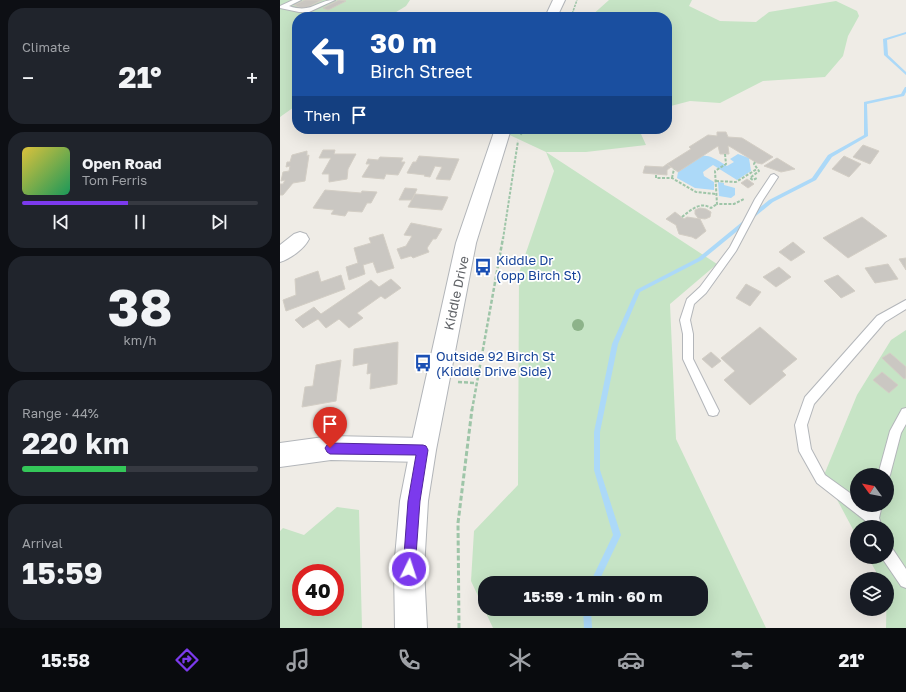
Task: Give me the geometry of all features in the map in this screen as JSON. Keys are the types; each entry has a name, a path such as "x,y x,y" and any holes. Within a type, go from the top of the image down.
{"street":[{"path":"553,12 559,0"},
{"name":"Kiddle Drive","path":"411,628 409,569 414,501 423,450 466,243 501,134"},
{"path":"280,256 300,239"},
{"path":"280,455 330,448 423,450"}],"lane":[{"path":"282,7 298,0"},
{"path":"282,7 305,12 332,0"},
{"path":"713,411 688,359 688,334 685,320 690,302 703,290 733,249 772,180"},
{"path":"870,520 821,479 804,451 801,425 809,401 881,319 906,304"},
{"path":"886,468 896,431 906,413"},
{"path":"894,563 906,581"}],"path":[{"path":"573,12 577,0"},
{"path":"459,628 458,523 476,382 499,266 521,134"},
{"path":"717,204 715,171 726,164 725,154"},
{"path":"672,178 674,169"},
{"path":"716,181 736,182 757,169"},
{"path":"656,174 656,178 672,178 696,192 716,194"},
{"path":"682,217 699,205 706,205 711,208 717,204 734,204 772,180"},
{"path":"456,382 476,382"}],"green space":[{"path":"280,0 410,0 406,6 396,12 292,12 292,109 280,117"},
{"path":"609,0 692,0 689,6 720,21 756,22 769,12 836,1 857,11 859,16 848,36 843,56 825,77 763,81 720,103 690,101 672,106 672,12 596,12"},
{"path":"507,134 641,134 646,145 586,152 546,152"},
{"path":"546,152 717,264 670,304 676,439 766,628 493,628 487,616 708,616 708,576 478,576 478,596 471,581 474,531 518,485 519,273 554,171"},
{"path":"906,330 906,628 886,628 886,616 894,616 894,572 876,572 872,564 894,564 894,520 850,520 850,524 824,475 857,395 891,340"},
{"path":"337,507 359,510 362,628 280,628 280,531 283,528 304,535"}],"water":[{"path":"738,154 749,158 751,171 737,180 713,165 703,172 704,176 714,182 714,190 695,188 677,178 678,172 702,156 711,157 727,166 734,162 730,159"},
{"path":"718,182 735,188 735,195 731,198 719,196"}],"building":[{"path":"305,0 322,0 304,9 294,5"},
{"path":"339,0 346,1 328,10 323,8"},
{"path":"717,132 726,132 728,137 742,138 773,157 762,164 757,163 729,146 729,154 720,154 718,146 678,172 667,164 691,149 689,147 708,135 717,136"},
{"path":"863,145 879,151 870,164 853,157"},
{"path":"323,150 335,150 334,154 356,154 348,169 347,179 329,182 329,174 322,174 331,158 319,158"},
{"path":"307,151 307,156 309,155 305,181 293,183 283,195 280,195 280,184 283,184 285,180 281,181 283,172 289,171 290,166 286,167 287,162 290,162 292,155"},
{"path":"419,156 459,159 450,180 436,179 442,167 435,166 430,177 407,173 413,162 416,162"},
{"path":"844,156 861,164 849,177 832,169"},
{"path":"380,157 403,158 401,162 405,162 398,175 386,174 384,179 362,177 370,164 366,164 368,159 378,160"},
{"path":"777,158 795,169 781,172 764,166"},
{"path":"667,164 671,167 667,170 667,175 643,173 645,166 663,167"},
{"path":"747,179 754,184 748,188 741,183"},
{"path":"405,188 417,189 412,200 399,200"},
{"path":"325,190 361,193 362,191 377,192 371,203 367,203 362,212 348,211 345,216 331,214 334,210 313,208"},
{"path":"415,194 448,197 442,210 408,207"},
{"path":"700,208 711,212 710,217 705,219 698,218 695,214 695,210"},
{"path":"675,212 684,219 687,217 700,219 706,231 696,239 679,234 676,225 666,219"},
{"path":"862,217 887,236 848,258 823,238"},
{"path":"411,223 442,229 436,239 433,239 427,248 429,252 413,258 411,256 401,259 397,249 406,246 412,236 404,235"},
{"path":"383,234 394,268 377,273 373,262 363,265 365,274 349,280 346,267 358,263 354,248 371,243 369,238"},
{"path":"793,242 805,252 791,261 779,252"},
{"path":"906,258 906,270 899,259"},
{"path":"888,264 898,279 875,283 865,268"},
{"path":"779,267 791,277 776,287 763,277"},
{"path":"318,271 321,282 341,275 345,289 286,311 283,300 296,295 295,279"},
{"path":"838,275 855,291 841,298 824,281"},
{"path":"391,279 401,288 385,299 381,296 357,313 363,318 349,328 339,319 326,328 318,319 303,328 295,320 314,307 321,314 371,280 379,287"},
{"path":"746,284 761,292 750,306 736,298"},
{"path":"760,327 797,359 782,371 786,375 750,405 724,380 735,371 721,358"},
{"path":"398,342 397,384 370,389 371,373 367,374 368,363 353,366 354,349"},
{"path":"711,352 721,361 712,368 702,359"},
{"path":"890,353 906,367 906,378 904,379 882,358"},
{"path":"341,360 336,401 302,407 305,387 313,386 316,365"},
{"path":"882,372 898,385 889,393 873,380"}],"waterway":[{"path":"906,33 885,39 886,55 906,74"},
{"path":"597,576 617,535 597,470 597,432 615,344 638,291 700,259 771,201 814,179 830,156 866,136 865,103 903,95 906,88"},
{"path":"587,616 588,628"}],"place":[{"name":"Kiddle Dr (opp Birch St)","path":"483,267"},
{"name":"Outside 92 Birch St (Kiddle Drive Side)","path":"423,363"}],"route":[{"path":"330,448 401,451 423,450 414,501 409,569"}]}
